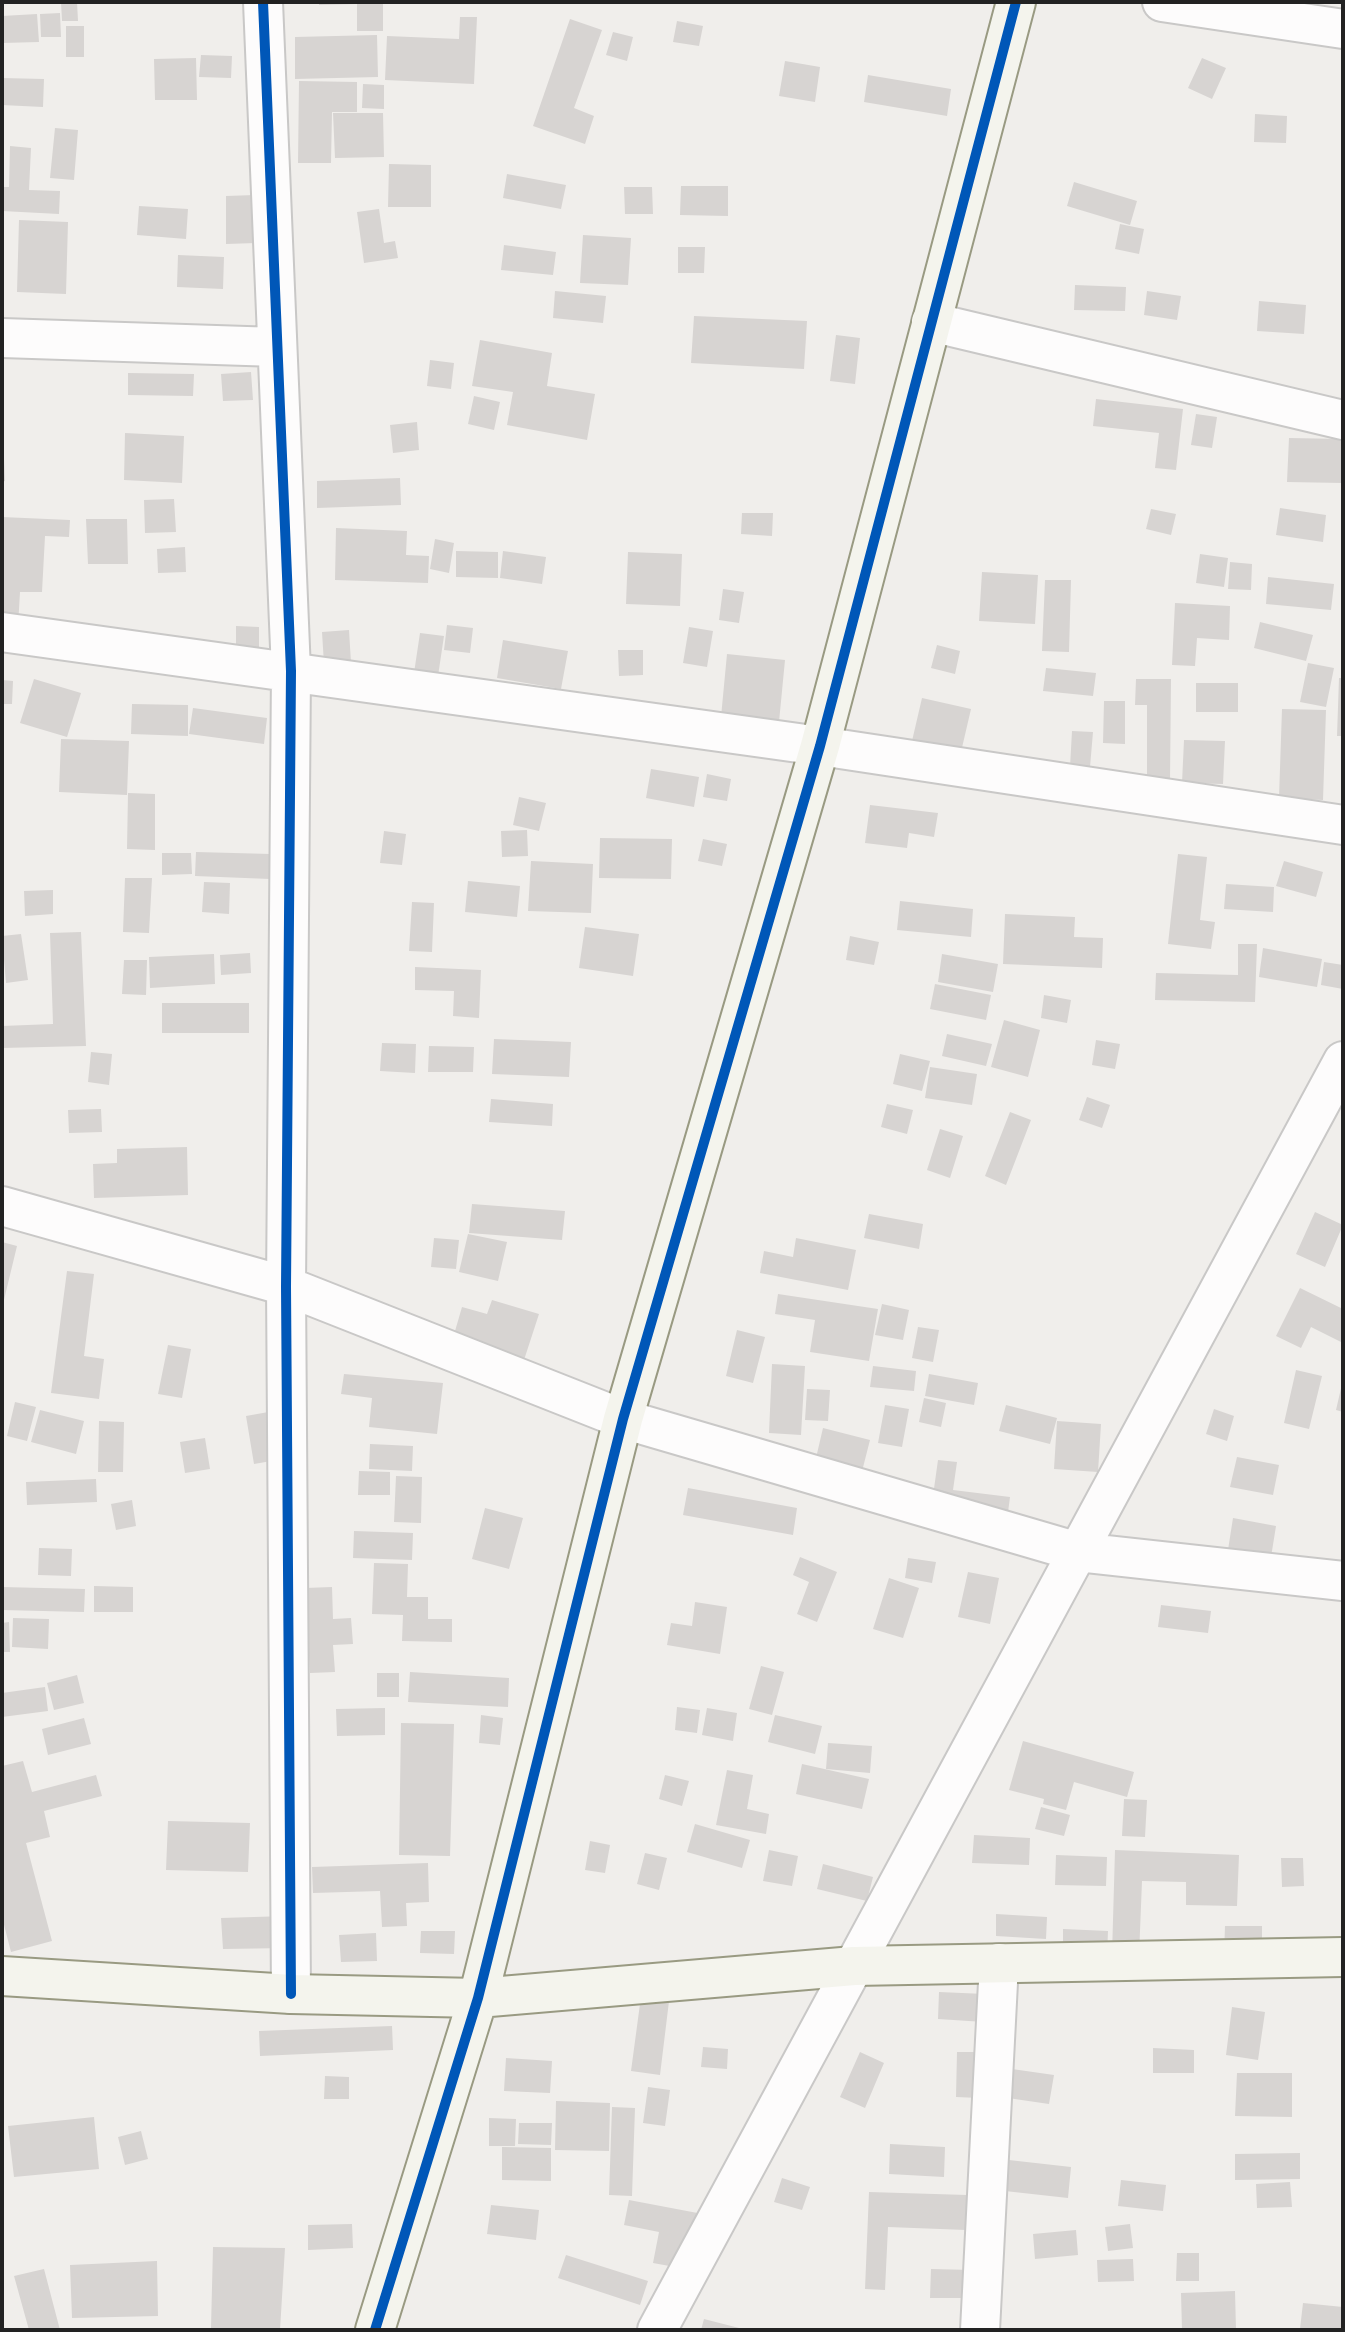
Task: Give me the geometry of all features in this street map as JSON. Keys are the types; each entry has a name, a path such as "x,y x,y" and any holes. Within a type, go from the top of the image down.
{"street":[{"path":"263,2 290,671 286,1286 290,1994"},
{"path":"374,2330 478,1998 623,1419 820,746 1016,2"},
{"path":"1162,2 1343,29"},
{"path":"931,322 1343,419"},
{"path":"2,338 277,347"},
{"path":"2,632 820,746 1343,825"},
{"path":"657,2330 1343,1061"},
{"path":"2,1206 286,1286 623,1419 1077,1552 1343,1581"},
{"path":"2,1976 290,1994 478,1998 854,1966 1343,1957"},
{"path":"980,2330 999,1963"}],"building":[{"path":"61,2 77,2 78,21 62,21"},
{"path":"319,2 383,2 383,31 357,31 357,4 319,5"},
{"path":"60,13 61,37 41,37 40,14"},
{"path":"37,14 39,42 2,43 2,16"},
{"path":"460,17 477,17 474,84 385,80 387,36 459,39"},
{"path":"570,19 602,30 574,108 594,116 585,144 533,126"},
{"path":"677,21 703,26 699,46 673,42"},
{"path":"66,26 84,26 84,57 66,57"},
{"path":"613,32 633,37 627,61 606,55"},
{"path":"377,35 378,77 295,79 295,37"},
{"path":"201,55 232,56 231,78 199,77"},
{"path":"196,58 197,100 155,100 154,59"},
{"path":"1202,58 1226,68 1212,99 1188,88"},
{"path":"785,61 820,67 815,102 779,96"},
{"path":"868,75 951,89 947,116 864,102"},
{"path":"2,78 44,79 43,107 2,105"},
{"path":"299,81 357,82 357,112 332,112 331,163 298,163"},
{"path":"363,84 384,85 384,109 362,108"},
{"path":"333,113 383,113 384,157 335,158"},
{"path":"1255,114 1287,116 1286,143 1254,142"},
{"path":"55,128 78,130 74,180 50,178"},
{"path":"10,146 31,148 29,190 60,191 59,214 2,211 2,187 9,187"},
{"path":"389,164 431,165 431,207 388,207"},
{"path":"507,174 566,185 561,209 503,198"},
{"path":"1074,182 1137,201 1130,225 1067,206"},
{"path":"681,186 728,186 728,216 680,215"},
{"path":"624,187 652,187 653,214 625,214"},
{"path":"255,195 256,243 226,244 226,196"},
{"path":"139,206 188,209 186,239 137,235"},
{"path":"379,209 384,243 395,241 398,258 364,263 357,212"},
{"path":"19,220 68,222 66,294 17,292"},
{"path":"1120,224 1144,229 1139,254 1115,249"},
{"path":"583,235 631,238 628,285 580,283"},
{"path":"504,245 556,252 553,275 501,270"},
{"path":"678,247 705,247 704,273 678,273"},
{"path":"178,255 224,257 223,289 177,287"},
{"path":"1075,285 1126,287 1125,311 1074,310"},
{"path":"555,291 606,296 603,323 553,318"},
{"path":"1147,291 1181,296 1177,320 1144,315"},
{"path":"1259,301 1306,305 1304,334 1257,331"},
{"path":"694,316 807,321 804,369 691,363"},
{"path":"836,335 860,338 855,384 830,381"},
{"path":"480,340 552,353 547,386 595,394 587,440 507,425 513,392 472,386"},
{"path":"430,360 454,363 451,389 427,386"},
{"path":"251,372 253,400 223,401 221,374"},
{"path":"128,373 194,374 193,396 128,395"},
{"path":"474,396 500,402 494,430 468,424"},
{"path":"1096,399 1183,409 1176,470 1155,468 1159,433 1093,426"},
{"path":"1196,414 1217,417 1212,448 1191,445"},
{"path":"417,422 419,450 393,453 390,425"},
{"path":"125,433 184,436 182,483 124,480"},
{"path":"1289,438 1343,439 1343,483 1287,482"},
{"path":"2,458 5,481 2,482"},
{"path":"400,478 401,505 317,508 317,481"},
{"path":"174,499 176,532 145,533 144,500"},
{"path":"1280,508 1326,515 1323,542 1276,535"},
{"path":"1151,509 1176,514 1171,535 1146,529"},
{"path":"742,513 773,513 772,536 741,534"},
{"path":"2,517 70,520 69,537 45,536 42,592 20,592 18,626 2,625"},
{"path":"86,519 127,519 128,564 88,564"},
{"path":"336,528 407,531 406,555 429,556 428,583 335,580"},
{"path":"435,539 454,543 449,573 430,569"},
{"path":"185,547 186,572 158,573 157,549"},
{"path":"456,551 498,552 498,578 456,577"},
{"path":"503,551 546,557 542,584 500,578"},
{"path":"628,552 682,554 680,606 626,604"},
{"path":"1200,554 1228,558 1224,587 1196,583"},
{"path":"1230,562 1252,564 1251,590 1228,589"},
{"path":"982,572 1038,575 1035,624 979,621"},
{"path":"1268,577 1334,584 1331,610 1266,604"},
{"path":"1045,580 1071,580 1069,652 1042,651"},
{"path":"723,589 744,592 739,623 719,620"},
{"path":"1175,603 1230,606 1229,640 1197,638 1195,666 1172,665"},
{"path":"1260,622 1313,635 1306,661 1254,648"},
{"path":"447,625 473,628 470,653 444,650"},
{"path":"236,626 259,627 259,655 236,655"},
{"path":"689,627 713,631 707,667 683,663"},
{"path":"349,630 351,663 324,664 322,632"},
{"path":"420,633 444,636 438,676 414,673"},
{"path":"503,640 568,651 561,689 497,678"},
{"path":"937,645 960,651 955,674 931,668"},
{"path":"618,650 643,650 643,675 619,676"},
{"path":"727,654 785,660 779,722 721,717"},
{"path":"1308,663 1334,668 1326,707 1300,702"},
{"path":"1046,668 1096,673 1093,696 1043,691"},
{"path":"1339,678 1343,678 1343,736 1337,736"},
{"path":"34,679 81,693 67,737 20,723"},
{"path":"1136,679 1171,679 1170,780 1147,779 1147,705 1135,705"},
{"path":"2,680 13,681 12,704 2,704"},
{"path":"1196,683 1238,683 1238,712 1196,712"},
{"path":"922,698 971,709 961,752 912,741"},
{"path":"1104,701 1125,701 1125,744 1103,743"},
{"path":"132,704 188,705 188,736 131,734"},
{"path":"193,708 267,718 264,744 189,734"},
{"path":"1282,709 1326,710 1323,800 1279,798"},
{"path":"1072,731 1093,732 1090,767 1070,767"},
{"path":"61,739 129,741 127,795 59,792"},
{"path":"1184,740 1225,741 1223,784 1182,783"},
{"path":"651,769 699,777 694,807 646,798"},
{"path":"707,774 731,779 727,801 703,797"},
{"path":"128,793 155,794 155,850 127,849"},
{"path":"519,797 546,803 539,831 513,825"},
{"path":"870,805 938,813 934,837 909,833 907,848 865,843"},
{"path":"527,830 528,856 502,857 501,831"},
{"path":"384,831 406,834 402,865 380,863"},
{"path":"600,838 672,839 671,879 599,878"},
{"path":"703,839 727,844 722,866 698,861"},
{"path":"196,852 271,854 270,879 195,876"},
{"path":"162,853 191,853 192,874 162,875"},
{"path":"1178,854 1207,857 1200,920 1215,922 1211,949 1168,944"},
{"path":"531,861 593,864 591,913 528,911"},
{"path":"1284,861 1323,872 1316,897 1276,886"},
{"path":"125,878 152,878 149,933 123,932"},
{"path":"468,881 520,886 517,917 465,912"},
{"path":"204,882 230,883 229,914 202,912"},
{"path":"1226,884 1274,887 1273,912 1224,909"},
{"path":"53,890 53,914 25,916 24,891"},
{"path":"900,901 973,909 971,937 897,930"},
{"path":"412,902 434,903 432,952 409,951"},
{"path":"1005,914 1075,917 1074,937 1103,938 1102,968 1003,964"},
{"path":"585,927 639,934 633,976 579,968"},
{"path":"81,932 86,1046 2,1048 2,1026 53,1024 50,933"},
{"path":"21,934 28,980 6,983 2,936"},
{"path":"850,936 879,942 874,965 846,960"},
{"path":"1238,944 1257,944 1255,1002 1155,1000 1156,973 1238,975"},
{"path":"1263,948 1322,959 1317,987 1259,977"},
{"path":"250,953 251,973 221,975 220,955"},
{"path":"214,954 215,984 150,988 149,957"},
{"path":"942,954 998,964 993,992 938,982"},
{"path":"124,960 147,960 146,995 122,994"},
{"path":"1324,962 1343,965 1343,989 1321,985"},
{"path":"415,967 481,970 479,1018 453,1016 454,991 415,990"},
{"path":"935,984 991,995 986,1020 930,1009"},
{"path":"1044,995 1071,1000 1067,1023 1041,1018"},
{"path":"162,1003 249,1003 249,1033 162,1033"},
{"path":"1004,1020 1040,1030 1028,1077 991,1067"},
{"path":"947,1034 992,1044 986,1066 942,1056"},
{"path":"494,1039 571,1042 569,1077 492,1074"},
{"path":"1096,1040 1120,1044 1115,1069 1092,1065"},
{"path":"382,1043 416,1044 415,1073 380,1071"},
{"path":"429,1046 474,1047 473,1072 428,1072"},
{"path":"91,1052 112,1054 109,1085 88,1082"},
{"path":"900,1054 930,1061 922,1091 893,1084"},
{"path":"930,1067 977,1074 972,1105 925,1098"},
{"path":"1087,1097 1110,1105 1102,1128 1079,1120"},
{"path":"491,1099 553,1104 552,1126 489,1122"},
{"path":"887,1104 913,1110 907,1134 881,1127"},
{"path":"101,1109 102,1132 69,1133 68,1110"},
{"path":"1010,1112 1031,1120 1006,1185 985,1176"},
{"path":"940,1129 963,1136 950,1178 927,1170"},
{"path":"187,1147 188,1195 94,1198 93,1164 117,1163 117,1149"},
{"path":"472,1204 565,1211 562,1240 469,1233"},
{"path":"1315,1212 1343,1225 1325,1267 1296,1254"},
{"path":"869,1214 923,1224 919,1249 864,1238"},
{"path":"468,1234 507,1242 498,1281 459,1272"},
{"path":"434,1238 459,1240 456,1269 431,1267"},
{"path":"796,1238 856,1250 848,1290 760,1273 764,1251 793,1257"},
{"path":"2,1242 17,1246 3,1304 2,1304"},
{"path":"67,1271 94,1274 84,1356 104,1359 99,1399 51,1393"},
{"path":"1300,1288 1343,1309 1343,1343 1311,1327 1301,1348 1276,1336"},
{"path":"778,1294 878,1309 869,1361 810,1352 815,1320 775,1314"},
{"path":"492,1300 539,1314 524,1360 453,1338 462,1307 487,1314"},
{"path":"882,1304 909,1310 903,1340 875,1335"},
{"path":"918,1327 939,1330 933,1362 912,1358"},
{"path":"737,1330 765,1337 753,1383 726,1376"},
{"path":"168,1345 191,1349 182,1398 158,1394"},
{"path":"772,1364 805,1366 801,1435 769,1433"},
{"path":"873,1366 916,1371 914,1391 870,1387"},
{"path":"1296,1370 1322,1376 1309,1429 1284,1423"},
{"path":"344,1374 443,1383 437,1434 369,1427 372,1398 341,1394"},
{"path":"929,1374 978,1383 974,1405 925,1396"},
{"path":"1343,1384 1343,1412 1336,1410"},
{"path":"807,1389 830,1390 828,1421 805,1420"},
{"path":"924,1398 946,1403 941,1427 919,1422"},
{"path":"15,1402 36,1407 27,1441 7,1436"},
{"path":"885,1405 909,1409 902,1447 878,1443"},
{"path":"1006,1405 1057,1418 1050,1444 999,1431"},
{"path":"1214,1409 1234,1416 1227,1441 1206,1434"},
{"path":"40,1410 84,1421 76,1454 31,1442"},
{"path":"274,1411 283,1459 254,1464 246,1416"},
{"path":"99,1421 124,1422 123,1472 98,1472"},
{"path":"1057,1421 1101,1424 1098,1472 1054,1469"},
{"path":"823,1428 870,1440 858,1487 812,1475"},
{"path":"205,1438 210,1469 185,1473 180,1442"},
{"path":"370,1444 413,1446 412,1471 369,1469"},
{"path":"1237,1457 1279,1465 1273,1495 1230,1487"},
{"path":"938,1460 957,1462 953,1490 1010,1497 1007,1520 931,1510"},
{"path":"359,1471 390,1472 390,1495 358,1495"},
{"path":"396,1476 422,1477 421,1523 394,1522"},
{"path":"96,1479 97,1502 27,1505 26,1482"},
{"path":"688,1488 797,1508 793,1535 683,1515"},
{"path":"132,1500 136,1526 116,1530 111,1504"},
{"path":"485,1508 523,1518 509,1569 472,1559"},
{"path":"1233,1518 1276,1526 1268,1576 1225,1569"},
{"path":"354,1531 413,1533 412,1560 353,1558"},
{"path":"39,1548 72,1549 71,1576 38,1575"},
{"path":"800,1557 837,1572 817,1622 797,1614 809,1582 793,1575"},
{"path":"908,1558 936,1562 932,1583 905,1578"},
{"path":"374,1563 408,1564 407,1597 428,1597 428,1619 452,1619 452,1642 402,1641 403,1615 372,1614"},
{"path":"968,1572 999,1578 990,1624 958,1617"},
{"path":"889,1578 919,1588 903,1638 873,1629"},
{"path":"94,1586 133,1587 133,1612 94,1612"},
{"path":"2,1587 85,1589 84,1612 2,1610"},
{"path":"332,1587 333,1619 351,1618 353,1644 333,1645 335,1672 310,1673 305,1588"},
{"path":"695,1602 727,1607 720,1654 667,1645 671,1623 692,1626"},
{"path":"1161,1605 1211,1611 1208,1633 1158,1627"},
{"path":"13,1618 49,1619 48,1649 12,1647"},
{"path":"9,1622 10,1652 2,1652 2,1623"},
{"path":"761,1666 784,1672 772,1715 749,1709"},
{"path":"410,1672 509,1678 508,1707 408,1702"},
{"path":"377,1673 399,1673 399,1697 377,1697"},
{"path":"77,1675 84,1703 54,1710 47,1683"},
{"path":"45,1687 48,1711 2,1717 2,1693"},
{"path":"677,1707 700,1710 697,1733 675,1730"},
{"path":"385,1708 385,1735 337,1736 336,1709"},
{"path":"707,1708 737,1713 733,1741 702,1735"},
{"path":"481,1715 503,1718 500,1745 479,1743"},
{"path":"775,1715 822,1726 815,1754 768,1742"},
{"path":"84,1718 91,1744 48,1755 42,1729"},
{"path":"401,1723 454,1724 450,1856 399,1855"},
{"path":"1023,1741 1134,1772 1127,1797 1074,1782 1066,1810 1043,1804 1044,1799 1009,1790"},
{"path":"828,1743 872,1746 870,1773 826,1769"},
{"path":"23,1761 32,1792 96,1775 102,1796 44,1811 50,1837 26,1843 52,1941 11,1952 2,1917 2,1766"},
{"path":"802,1764 869,1779 862,1809 796,1794"},
{"path":"727,1770 753,1775 747,1809 769,1814 766,1834 716,1825"},
{"path":"665,1775 689,1781 682,1806 659,1799"},
{"path":"1124,1799 1147,1800 1145,1837 1122,1836"},
{"path":"1041,1807 1070,1815 1064,1836 1035,1829"},
{"path":"168,1821 250,1823 248,1872 166,1870"},
{"path":"695,1824 750,1840 742,1868 687,1852"},
{"path":"974,1835 1030,1838 1029,1865 972,1863"},
{"path":"590,1841 610,1845 605,1873 585,1870"},
{"path":"769,1850 798,1856 792,1886 763,1881"},
{"path":"1115,1850 1239,1855 1237,1906 1186,1905 1186,1882 1142,1881 1139,1956 1112,1955"},
{"path":"645,1853 667,1858 659,1890 637,1884"},
{"path":"1056,1855 1107,1857 1106,1886 1055,1885"},
{"path":"1281,1858 1303,1858 1304,1886 1282,1887"},
{"path":"428,1863 429,1902 406,1903 407,1926 382,1927 380,1891 313,1893 312,1867"},
{"path":"823,1864 873,1877 867,1901 817,1889"},
{"path":"996,1914 1047,1917 1046,1939 996,1936"},
{"path":"287,1916 288,1948 223,1949 221,1918"},
{"path":"1225,1926 1262,1926 1262,1956 1224,1956"},
{"path":"1063,1929 1108,1931 1107,1956 1063,1955"},
{"path":"421,1931 455,1931 454,1954 420,1953"},
{"path":"376,1933 377,1961 341,1962 339,1935"},
{"path":"642,1989 670,1993 660,2075 631,2071"},
{"path":"939,1992 985,1994 984,2022 938,2019"},
{"path":"1232,2007 1265,2012 1258,2060 1226,2055"},
{"path":"392,2026 393,2050 260,2056 259,2031"},
{"path":"703,2047 728,2049 727,2069 701,2067"},
{"path":"1153,2048 1194,2050 1194,2073 1153,2073"},
{"path":"860,2052 884,2063 865,2108 840,2097"},
{"path":"957,2052 980,2052 979,2098 956,2097"},
{"path":"506,2058 552,2061 550,2093 504,2091"},
{"path":"1005,2068 1054,2075 1049,2104 1001,2097"},
{"path":"1237,2073 1292,2073 1292,2117 1235,2116"},
{"path":"325,2076 349,2077 349,2099 324,2099"},
{"path":"648,2087 670,2090 665,2126 643,2123"},
{"path":"556,2101 610,2103 609,2151 555,2150"},
{"path":"612,2107 635,2108 632,2196 609,2195"},
{"path":"94,2117 99,2169 14,2177 8,2126"},
{"path":"489,2118 516,2119 515,2146 489,2146"},
{"path":"519,2123 552,2123 551,2145 518,2144"},
{"path":"141,2131 148,2159 125,2165 118,2137"},
{"path":"890,2144 945,2147 944,2177 889,2174"},
{"path":"502,2147 551,2148 551,2181 502,2180"},
{"path":"1300,2153 1300,2179 1235,2180 1235,2154"},
{"path":"1000,2159 1071,2167 1068,2198 996,2190"},
{"path":"782,2178 810,2187 802,2210 774,2202"},
{"path":"1121,2180 1166,2185 1163,2211 1118,2206"},
{"path":"1290,2182 1292,2207 1257,2208 1256,2184"},
{"path":"869,2192 967,2195 966,2230 888,2227 885,2290 865,2289"},
{"path":"629,2200 708,2215 697,2271 653,2263 659,2232 624,2225"},
{"path":"491,2205 539,2210 536,2240 487,2234"},
{"path":"352,2224 353,2248 308,2250 308,2225"},
{"path":"1130,2224 1133,2248 1108,2251 1105,2227"},
{"path":"1076,2230 1078,2255 1035,2259 1033,2234"},
{"path":"213,2247 285,2248 280,2330 211,2328"},
{"path":"1177,2253 1199,2253 1199,2281 1176,2281"},
{"path":"566,2255 648,2281 640,2305 558,2278"},
{"path":"1133,2259 1134,2281 1098,2282 1097,2260"},
{"path":"157,2261 158,2316 72,2318 70,2265"},
{"path":"44,2269 60,2330 29,2330 14,2276"},
{"path":"931,2269 973,2270 972,2298 930,2298"},
{"path":"1235,2291 1236,2330 1182,2330 1181,2293"},
{"path":"1303,2303 1343,2307 1343,2330 1300,2329"},
{"path":"704,2319 743,2329 743,2330 701,2330"}],"cycle path":[{"path":"263,2 291,671 286,1286 291,1994"},
{"path":"375,2330 478,1998 623,1419 820,746 1016,2"}]}
